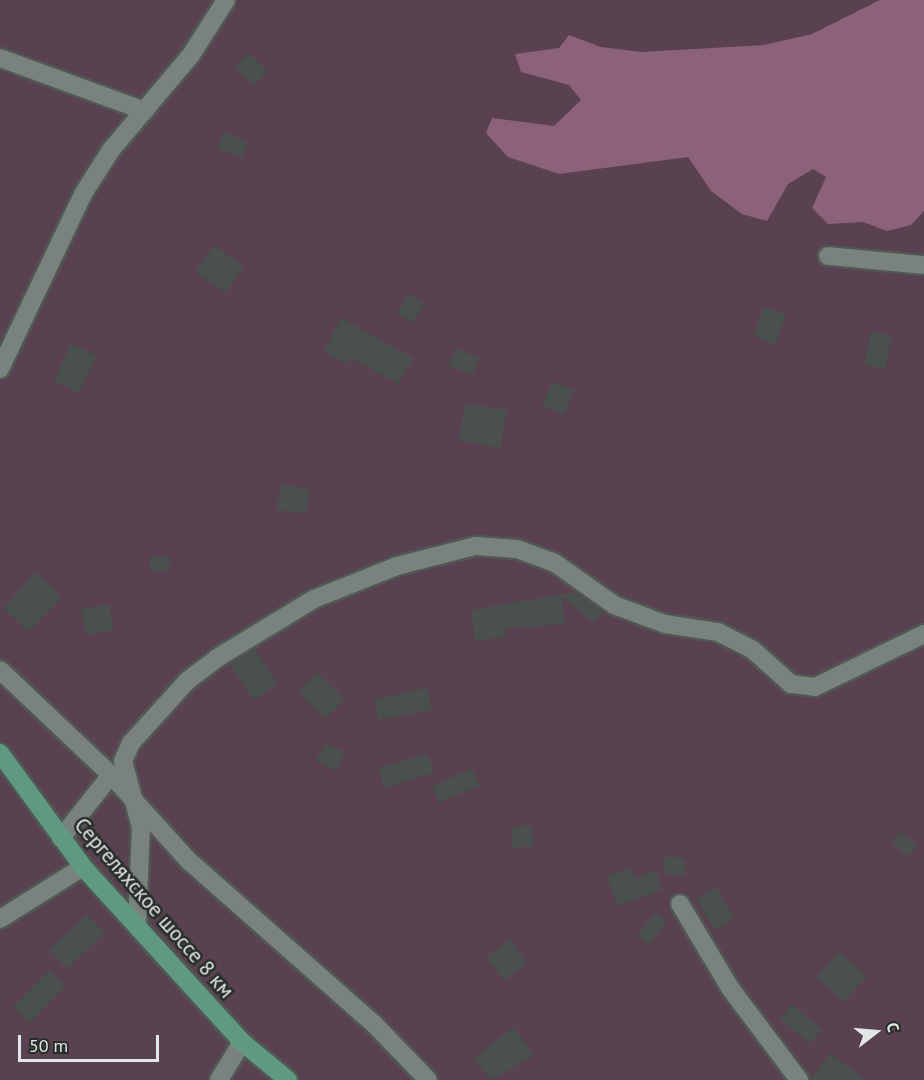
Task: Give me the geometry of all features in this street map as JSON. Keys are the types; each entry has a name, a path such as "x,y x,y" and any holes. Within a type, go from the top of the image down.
{"main road":[{"name":"Сергеляхское шоссе 8 км","path":"0,753 83,867 242,1042 288,1080"}],"street":[{"path":"0,369 83,194 226,0"},
{"path":"0,58 145,111"},
{"path":"828,256 924,265"},
{"path":"137,926 141,828 123,761 131,743 187,681 210,663 314,599 397,566 475,546 517,549 555,563 614,605 665,624 718,632 753,650 790,684 815,687 839,679 924,634"},
{"path":"0,670 111,775 189,861 373,1023 428,1080"},
{"path":"61,838 111,775"},
{"path":"0,919 83,867"},
{"path":"680,904 730,988 799,1080"},
{"path":"219,1080 242,1042"}],"shaded area":[{"path":"0,0 924,0 924,1080 0,1080"},
{"path":"880,0 924,0 924,211 911,225 887,231 863,222 828,224 812,208 826,177 813,169 788,184 767,221 742,214 711,191 688,157 559,174 508,157 486,133 492,118 554,126 581,100 569,85 521,72 515,54 559,48 569,35 601,47 641,52 764,45 812,34"}],"building":[{"path":"249,53 268,71 253,86 234,68"},
{"path":"223,132 248,142 242,158 217,149"},
{"path":"214,245 244,267 225,293 195,272"},
{"path":"409,293 425,303 413,323 397,314"},
{"path":"764,307 786,315 775,345 753,336"},
{"path":"341,318 413,358 399,384 350,358 347,364 324,352"},
{"path":"871,331 892,336 885,369 864,365"},
{"path":"71,344 97,356 79,393 54,381"},
{"path":"456,348 480,359 472,375 448,365"},
{"path":"552,382 574,390 564,415 542,406"},
{"path":"465,403 507,410 501,448 459,441"},
{"path":"281,484 310,489 306,514 277,510"},
{"path":"150,556 170,557 169,572 149,571"},
{"path":"36,572 62,597 29,632 3,608"},
{"path":"576,592 603,612 593,623 562,596 565,624 505,629 506,637 475,641 471,610"},
{"path":"109,604 114,630 85,635 81,609"},
{"path":"254,649 278,683 254,700 229,664"},
{"path":"317,672 345,699 325,719 298,692"},
{"path":"428,688 432,710 378,720 374,699"},
{"path":"325,743 345,752 336,771 316,761"},
{"path":"428,753 434,773 384,788 378,768"},
{"path":"472,769 480,785 439,803 432,786"},
{"path":"531,825 534,846 513,848 511,827"},
{"path":"901,832 917,846 907,857 891,842"},
{"path":"665,856 686,859 684,876 663,873"},
{"path":"631,868 635,878 656,871 662,890 617,906 607,876"},
{"path":"716,887 735,918 715,930 696,899"},
{"path":"656,912 667,922 649,945 637,935"},
{"path":"87,914 105,933 67,969 49,950"},
{"path":"510,939 527,963 504,981 486,957"},
{"path":"839,952 867,976 844,1002 816,977"},
{"path":"49,970 65,986 30,1023 13,1007"},
{"path":"792,1004 822,1030 810,1044 780,1019"},
{"path":"513,1027 534,1055 492,1080 473,1059"},
{"path":"830,1053 866,1080 810,1080"}]}
